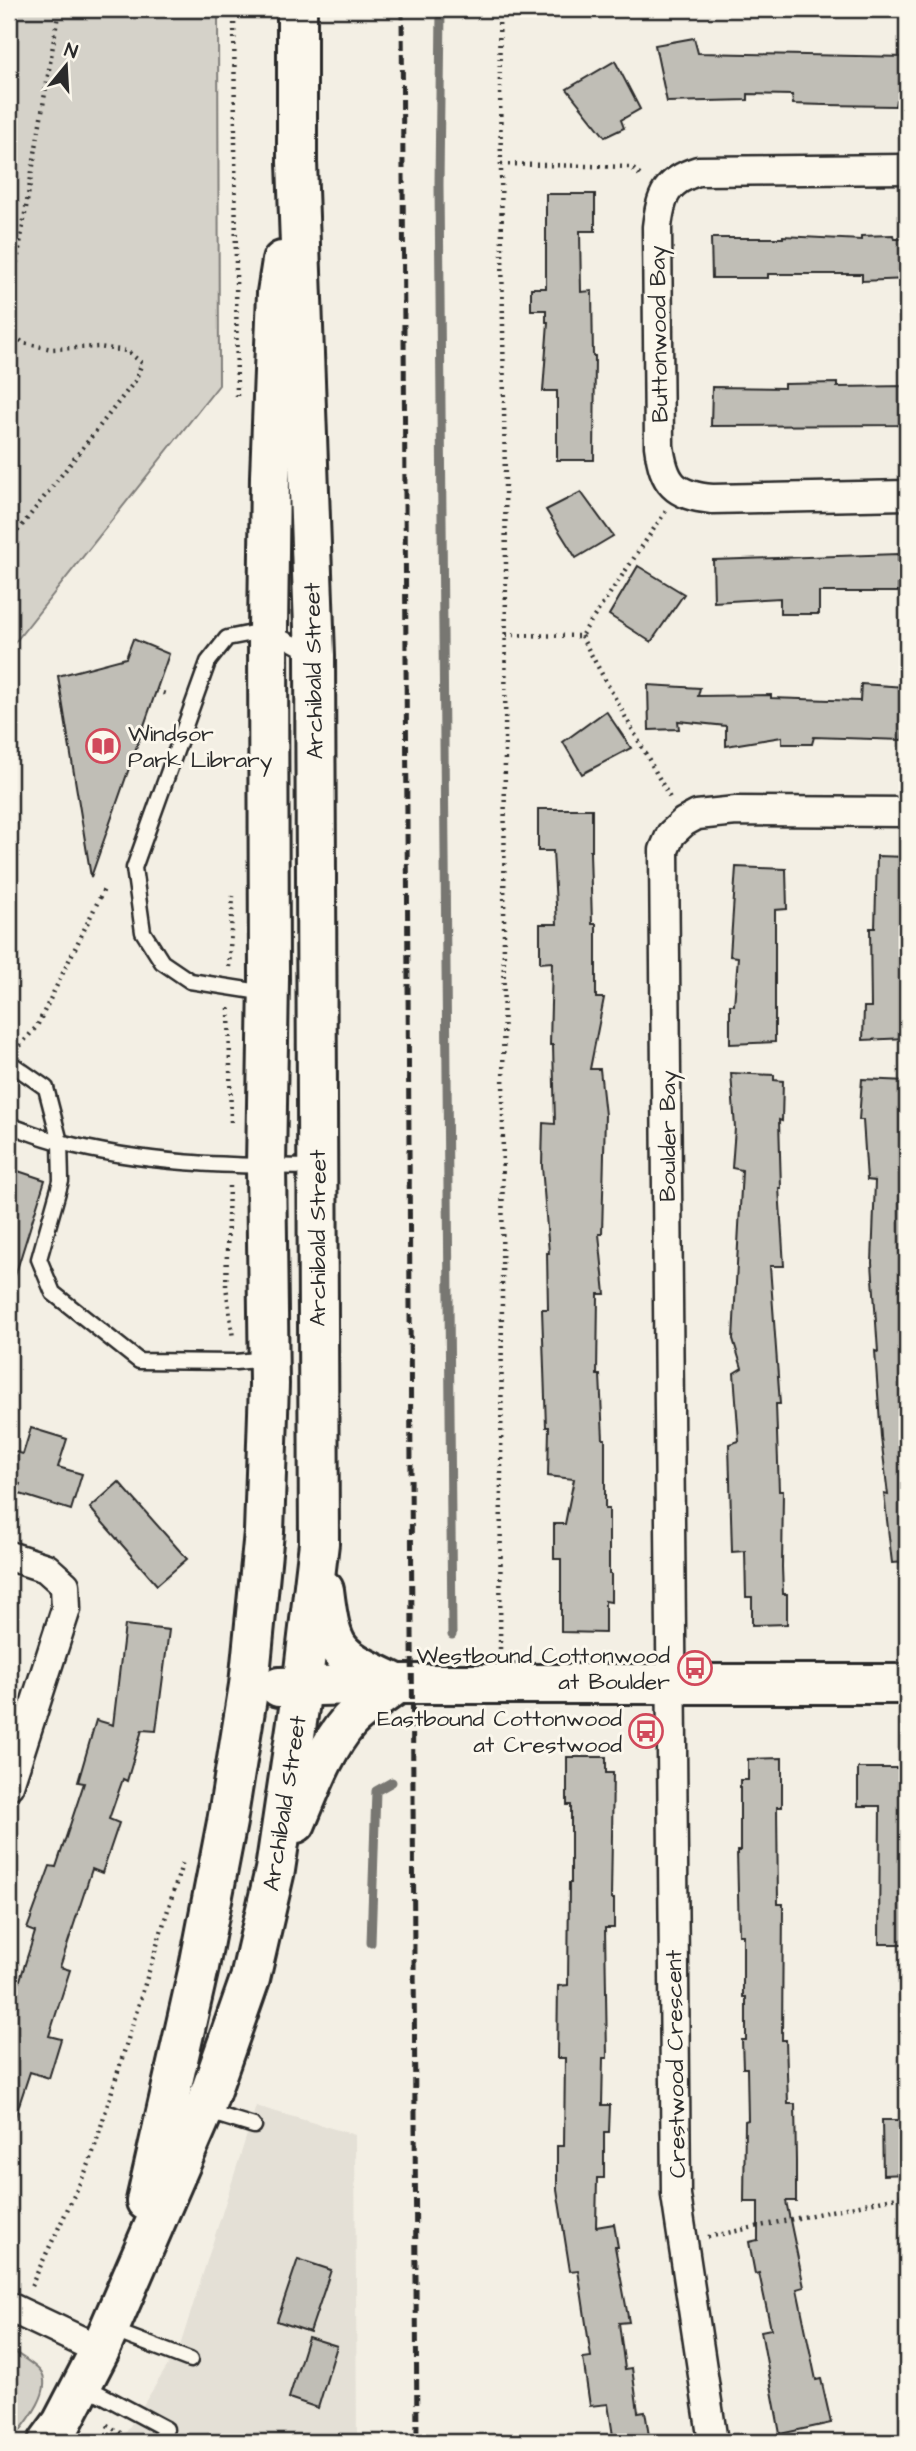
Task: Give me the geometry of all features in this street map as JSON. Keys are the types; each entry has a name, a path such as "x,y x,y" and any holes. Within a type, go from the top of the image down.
{"main road":[{"name":"Archibald Street","path":"48,2442 62,2423 104,2340 204,2110 250,1979 275,1870 302,1688 319,1543 315,655 298,162 297,9"},
{"name":"Archibald Street","path":"127,2286 199,1967 227,1822 248,1685 264,1532 269,1384 266,1167 268,630 276,293 298,162"},
{"path":"319,1543 329,1628 336,1646 354,1663 397,1684"},
{"path":"275,1870 319,1768 335,1740 351,1719 397,1684"},
{"path":"248,1685 302,1688 397,1684 907,1684"}],"street":[{"path":"663,195 678,177 698,171 907,169"},
{"name":"Buttonwood Bay","path":"663,195 657,228 659,446 662,470 679,492"},
{"path":"679,492 712,499 907,495"},
{"path":"684,822 698,815 736,811 907,812"},
{"name":"Boulder Bay","path":"670,1683 664,850 671,834 684,822"},
{"path":"9,1556 46,1568 65,1586 66,1609 9,1785"},
{"name":"Crestwood Crescent","path":"670,1683 676,2194 713,2442"},
{"path":"9,2307 104,2340"}],"lane":[{"path":"268,993 190,981 162,962 143,932 134,867 208,662 227,638 268,630 315,655"},
{"path":"9,1062 46,1088 60,1142 61,1181 38,1259 53,1293 139,1361 236,1362 268,1359"},
{"path":"9,1125 60,1142 149,1159 266,1167 316,1167"},
{"path":"204,2110 254,2126"},
{"path":"104,2340 190,2360"},
{"path":"82,2385 166,2429 157,2442"}],"path":[{"path":"9,542 135,381 142,363 127,351 99,348 52,349 23,343 10,331 10,304 59,9"},
{"path":"499,9 506,635 500,1684"},
{"path":"501,164 631,167 663,195"},
{"path":"581,636 679,492"},
{"path":"506,635 581,636"},
{"path":"581,636 684,822"},
{"path":"156,691 169,695"},
{"path":"37,1026 105,887"},
{"path":"683,2242 907,2195"},
{"path":"107,2425 127,2437"}],"shaded area":[{"path":"9,9 218,9 219,385 9,650"},
{"path":"256,2106 355,2135 357,2442 120,2442 180,2346"},
{"path":"9,2348 37,2368 44,2379 44,2388 36,2408 11,2442 9,2442"}],"building":[{"path":"694,38 698,53 907,57 907,101 896,100 895,106 793,104 792,95 748,94 748,100 667,102 655,45"},
{"path":"615,61 640,109 621,120 624,128 605,137 567,89"},
{"path":"546,194 595,194 595,231 580,231 581,292 592,291 595,356 594,460 557,460 557,391 543,391 548,322 546,310 531,310 531,288 546,288"},
{"path":"893,235 894,239 907,239 907,279 862,281 862,274 768,274 768,278 712,278 711,238 783,236 861,240 861,236"},
{"path":"837,383 837,387 907,386 907,425 711,426 712,387 784,388 784,384"},
{"path":"581,492 613,536 576,558 546,510"},
{"path":"898,554 898,592 819,592 819,614 780,614 780,598 714,602 713,560"},
{"path":"638,566 684,594 651,642 609,615"},
{"name":"Windsor Park Library","path":"133,639 169,654 91,877 58,676 126,658"},
{"path":"861,684 905,687 902,740 814,737 812,744 782,744 782,737 726,746 726,726 678,721 679,729 649,730 648,685 700,688 698,696 771,695 771,698 860,701"},
{"path":"606,711 631,748 582,774 563,742"},
{"path":"538,809 592,809 590,851 592,924 596,924 596,998 604,998 590,1069 600,1069 605,1115 602,1234 599,1234 605,1294 598,1294 597,1375 600,1375 605,1439 605,1509 609,1509 611,1602 605,1601 605,1633 561,1632 561,1559 554,1559 554,1524 565,1524 574,1479 548,1476 549,1427 546,1427 542,1309 548,1309 549,1253 542,1166 543,1123 555,1124 553,1045 550,1045 552,962 540,963 540,924 557,924 553,851 538,851"},
{"path":"877,856 907,857 907,1038 863,1040 864,1007 871,1007 870,928 875,928"},
{"path":"736,867 786,869 787,909 775,910 775,1042 730,1044 730,1005 734,1005 738,957 730,956"},
{"path":"731,1073 774,1075 774,1080 783,1081 782,1121 779,1120 779,1188 784,1266 770,1266 780,1404 776,1404 779,1491 783,1491 782,1567 783,1594 787,1594 787,1624 752,1625 752,1597 746,1597 745,1551 732,1552 729,1444 739,1441 734,1373 742,1368 733,1339 742,1170 732,1168 735,1128"},
{"path":"862,1079 907,1081 907,1562 892,1563 884,1494 888,1495 875,1351 878,1352 872,1263 875,1181 867,1180 863,1120 859,1120"},
{"path":"9,1168 45,1180 14,1279 9,1279"},
{"path":"31,1428 67,1439 58,1467 82,1474 71,1510 17,1493 20,1484 9,1481 9,1450 23,1454"},
{"path":"119,1482 187,1559 157,1585 90,1508"},
{"path":"125,1625 169,1630 156,1731 142,1730 127,1781 123,1779 109,1819 119,1823 102,1873 92,1869 60,1967 70,1970 49,2036 61,2039 49,2078 30,2072 13,2123 9,2122 9,2015 35,1932 27,1929 50,1866 56,1867 84,1783 78,1782 96,1720 113,1725"},
{"path":"567,1757 606,1757 606,1773 613,1773 611,1899 614,1899 614,1928 605,1928 607,2058 603,2058 602,2105 610,2105 609,2132 604,2132 604,2178 597,2178 596,2227 614,2224 618,2247 615,2247 629,2322 619,2323 625,2369 632,2368 638,2412 645,2411 650,2442 614,2442 608,2404 590,2406 583,2358 591,2357 578,2270 570,2271 557,2189 557,2146 564,2146 565,2058 557,2058 558,1986 568,1985 571,1883 571,1805 567,1805"},
{"path":"782,1758 782,1807 777,1807 778,1904 783,1904 782,2040 786,2040 788,2104 795,2104 796,2161 796,2201 786,2201 804,2287 797,2289 816,2380 821,2379 831,2423 780,2434 761,2331 771,2329 749,2242 758,2240 758,2202 744,2202 745,2121 748,2120 747,2068 743,2068 742,2040 746,2040 746,1997 743,1997 743,1935 739,1935 737,1851 740,1851 740,1780 748,1780 748,1759"},
{"path":"858,1768 907,1768 907,1944 879,1944 880,1806 858,1806"},
{"path":"882,2120 907,2120 907,2174 883,2175"},
{"path":"298,2259 331,2270 310,2332 277,2321"},
{"path":"308,2337 337,2346 318,2408 289,2398"}],"waterway":[{"path":"441,9 439,184 452,1635"},
{"path":"371,1943 376,1791 392,1782"}],"railway":[{"path":"402,9 417,2442"}],"place":[{"name":"Windsor Park Library","path":"103,746"},
{"name":"Westbound Cottonwood at Boulder","path":"695,1668"},
{"name":"Eastbound Cottonwood at Crestwood","path":"646,1731"}]}
